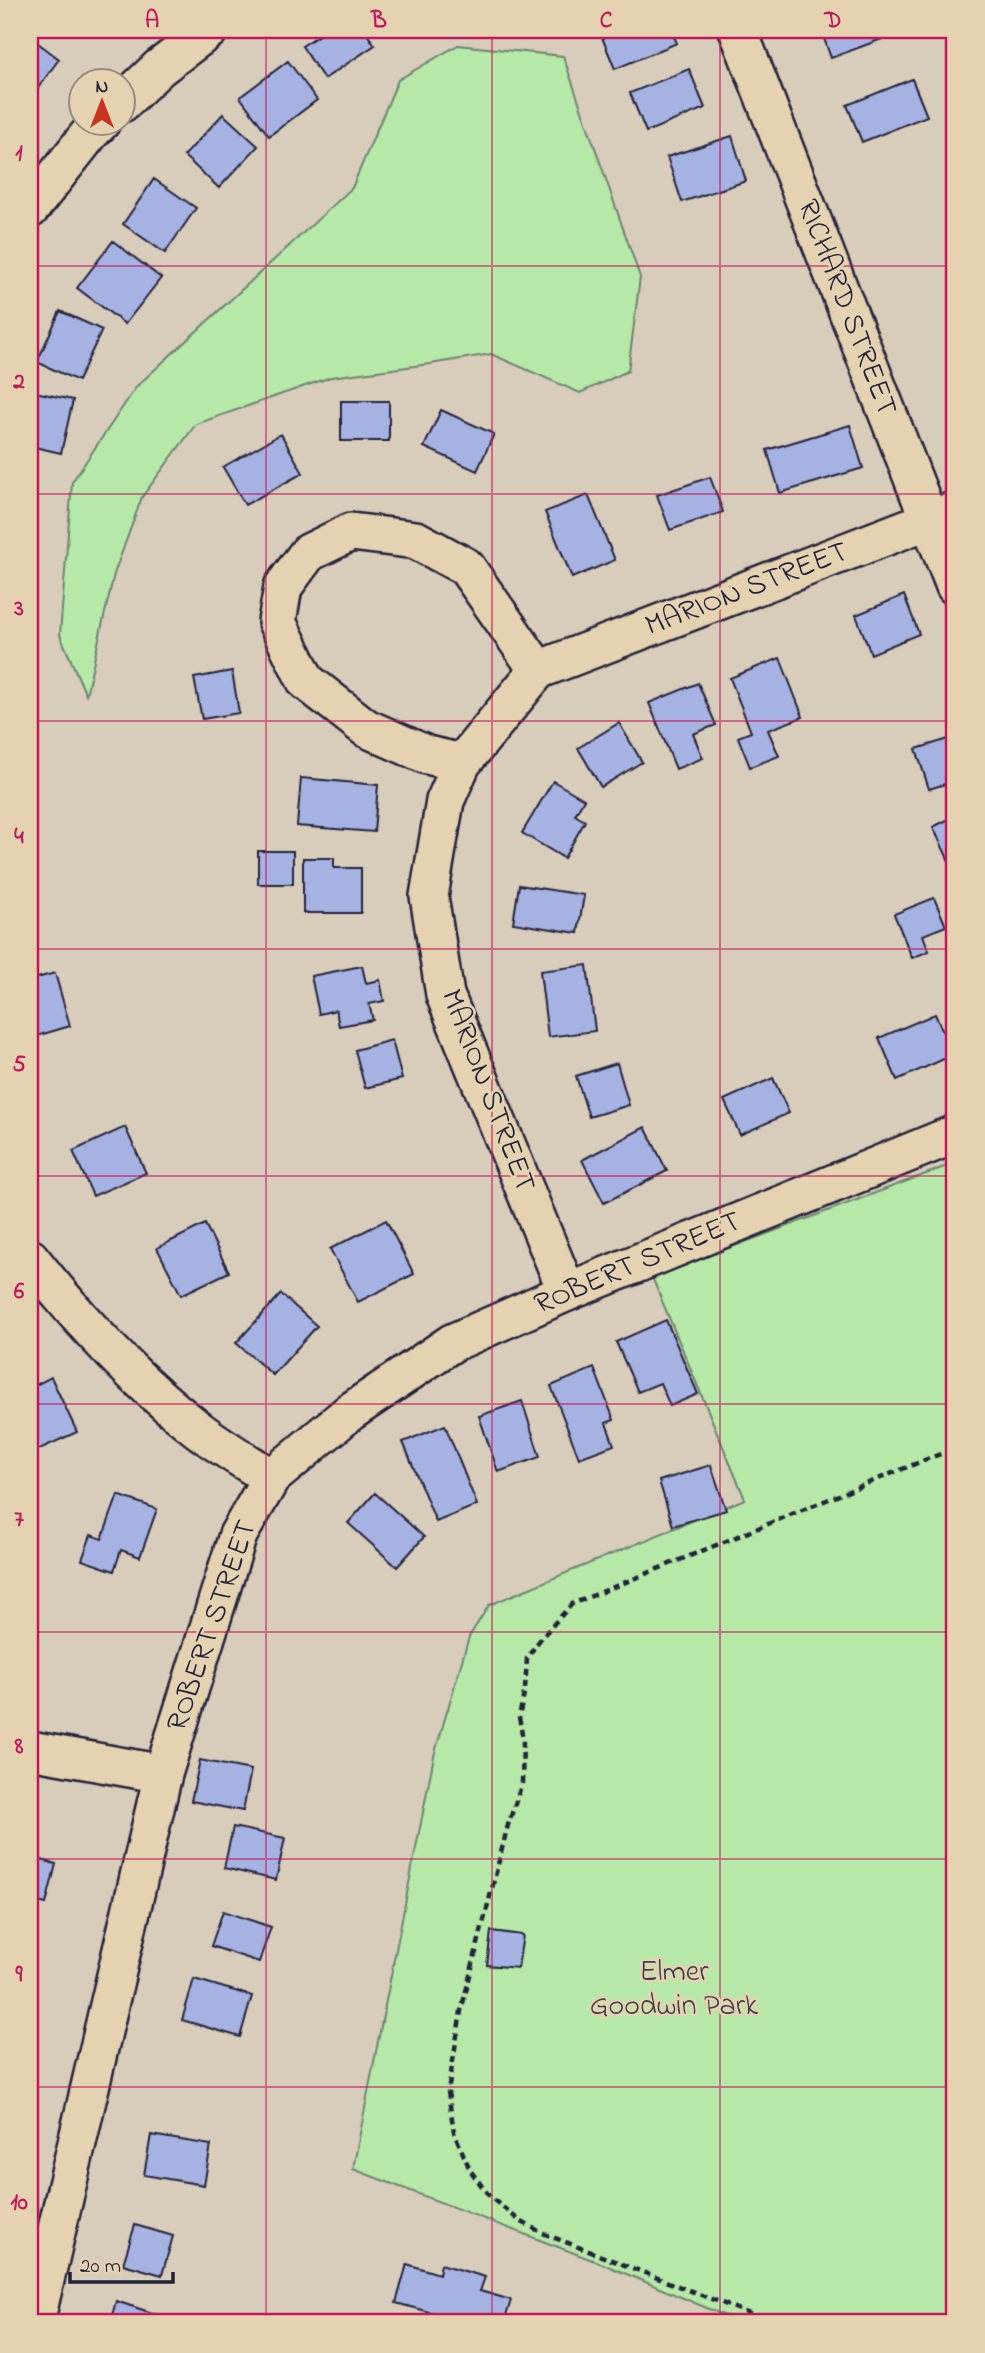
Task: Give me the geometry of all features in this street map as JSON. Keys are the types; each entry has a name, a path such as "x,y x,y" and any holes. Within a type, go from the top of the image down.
{"street":[{"path":"136,90 159,68 209,30"},
{"name":"RICHARD STREET","path":"737,30 942,515 955,586"},
{"path":"30,208 87,136"},
{"name":"MARION STREET","path":"567,1293 446,995 429,896 446,801 462,763 538,670 942,515"},
{"path":"462,763 427,755 366,727 306,681 277,622 283,587 309,554 351,531 416,540 466,567 538,670"},
{"name":"ROBERT STREET","path":"35,2323 163,1774 238,1535 271,1478 350,1412 452,1343 955,1134"},
{"path":"30,1258 64,1302 127,1368 196,1427 271,1478"},
{"path":"30,1750 163,1774"}],"path":[{"path":"773,2323 545,2234 520,2221 490,2197 470,2170 454,2132 449,2092 461,2011 508,1825 522,1783 523,1740 519,1717 525,1689 527,1658 572,1604 955,1449"}],"green space":[{"path":"458,45 563,56 640,277 628,371 580,393 491,354 331,377 196,424 142,497 114,574 86,695 60,635 72,482 137,386 352,188 398,80"},
{"name":"Elmer Goodwin Park","path":"955,1163 955,2323 742,2323 603,2264 353,2169 434,1756 469,1637 489,1605 745,1499 652,1277"}],"building":[{"path":"327,30 364,30 375,45 324,79 302,46"},
{"path":"599,30 671,30 677,43 615,69"},
{"path":"821,30 906,30 831,58"},
{"path":"30,37 59,59 30,99"},
{"path":"288,61 317,100 269,136 240,97"},
{"path":"689,69 705,108 646,132 630,93"},
{"path":"912,79 927,116 862,142 847,105"},
{"path":"223,114 258,146 219,188 184,156"},
{"path":"732,136 746,181 682,202 667,157"},
{"path":"154,179 196,208 165,253 123,224"},
{"path":"113,241 161,278 125,324 77,288"},
{"path":"60,311 102,330 78,381 37,362"},
{"path":"30,391 73,400 61,453 30,446"},
{"path":"341,401 389,401 389,441 341,441"},
{"path":"441,410 494,434 477,471 424,447"},
{"path":"850,425 863,468 780,493 767,450"},
{"path":"281,434 303,473 245,505 223,467"},
{"path":"710,477 723,512 670,530 657,495"},
{"path":"588,495 615,560 572,578 545,512"},
{"path":"904,595 919,634 871,654 856,615"},
{"path":"780,658 803,717 768,730 779,756 750,767 738,737 751,732 730,678"},
{"path":"232,671 239,713 202,719 194,678"},
{"path":"698,683 716,725 693,734 703,758 676,769 649,703"},
{"path":"619,723 642,762 601,787 578,748"},
{"path":"955,737 955,781 929,789 916,749"},
{"path":"301,778 378,785 374,832 297,826"},
{"path":"553,781 584,799 575,815 585,821 564,858 522,833"},
{"path":"955,816 955,858 949,861 933,827"},
{"path":"258,851 293,851 293,884 258,884"},
{"path":"303,858 334,858 334,868 361,868 361,913 303,913"},
{"path":"519,885 584,895 578,933 513,923"},
{"path":"934,898 946,926 923,935 929,951 912,958 894,914"},
{"path":"30,914 34,940 30,940"},
{"path":"587,965 595,1031 548,1037 540,971"},
{"path":"362,966 366,983 380,980 384,1001 369,1004 373,1020 339,1026 336,1010 319,1014 311,976"},
{"path":"55,973 70,1026 30,1038 30,980"},
{"path":"935,1014 953,1055 897,1080 879,1038"},
{"path":"392,1040 402,1079 365,1088 355,1050"},
{"path":"617,1063 629,1105 589,1117 576,1076"},
{"path":"773,1078 789,1113 740,1135 724,1100"},
{"path":"125,1127 146,1173 93,1196 73,1151"},
{"path":"645,1127 667,1171 604,1203 582,1160"},
{"path":"386,1220 414,1274 358,1302 330,1249"},
{"path":"205,1224 229,1272 181,1295 157,1248"},
{"path":"281,1294 317,1326 273,1375 236,1343"},
{"path":"666,1320 698,1394 670,1406 660,1383 638,1392 616,1342"},
{"path":"594,1368 614,1420 606,1423 614,1445 579,1458 551,1386"},
{"path":"51,1377 77,1432 33,1452 30,1445 30,1388"},
{"path":"522,1401 540,1457 498,1472 479,1416"},
{"path":"445,1425 477,1505 436,1522 403,1442"},
{"path":"711,1465 726,1510 673,1526 659,1481"},
{"path":"375,1493 424,1537 397,1567 348,1523"},
{"path":"118,1495 157,1509 140,1557 121,1550 114,1571 82,1560 91,1535 102,1539"},
{"path":"200,1760 251,1770 243,1811 191,1801"},
{"path":"233,1827 285,1838 276,1880 224,1868"},
{"path":"30,1857 56,1864 46,1904 30,1900"},
{"path":"223,1911 271,1927 259,1962 211,1946"},
{"path":"30,1925 37,1927 30,1960"},
{"path":"491,1931 523,1935 518,1968 487,1965"},
{"path":"194,1979 252,1996 240,2037 182,2020"},
{"path":"151,2135 211,2145 204,2185 144,2175"},
{"path":"135,2225 173,2236 162,2275 123,2264"},
{"path":"407,2264 439,2274 441,2264 485,2277 480,2291 511,2300 504,2323 469,2323 396,2303"},
{"path":"116,2301 155,2314 152,2323 110,2323"}]}
